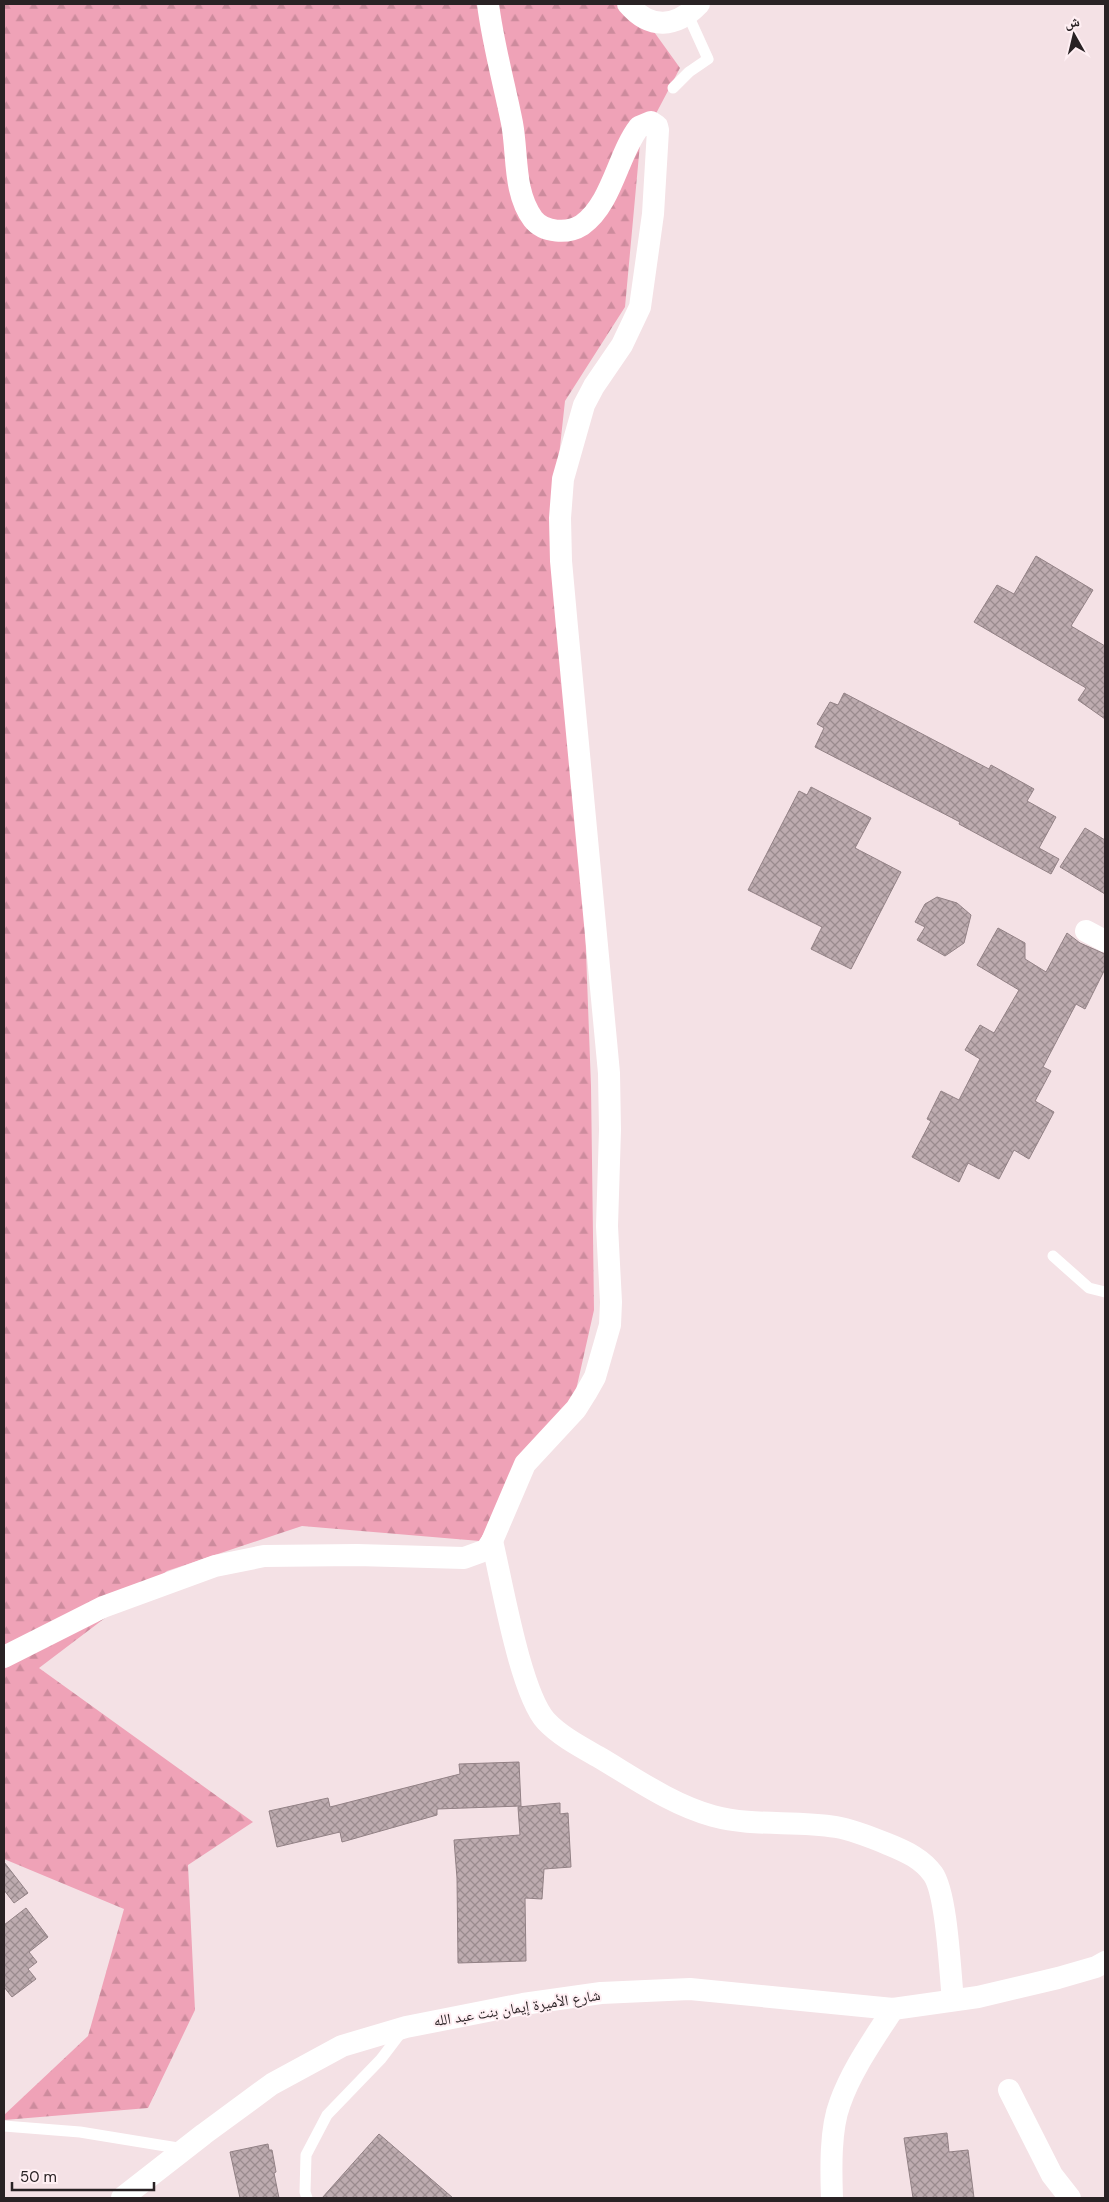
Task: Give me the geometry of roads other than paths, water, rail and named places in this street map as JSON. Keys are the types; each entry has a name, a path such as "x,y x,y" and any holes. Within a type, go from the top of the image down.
{"street":[{"path":"4,1657 103,1607 215,1566 264,1556 356,1555 464,1558 486,1550 492,1541 525,1464 576,1409 595,1377 610,1325 612,1302 606,1226 610,1130 609,1073 562,580 560,510 563,479 584,405 594,386 622,346 640,307 653,214 658,130 657,126 651,122 642,124 636,130 614,180 594,212 581,225 562,231 539,225 528,210 519,184 514,137 493,42 488,4"},
{"path":"628,4 637,15 654,23 665,23 693,10"},
{"path":"492,1541 530,1695 546,1720 571,1740 665,1796 692,1809 713,1816 746,1822 837,1827 877,1839 913,1855 933,1875 942,1896 953,2000"},
{"name":"شارع الأميرة إيمان بنت عبد الله","path":"122,2198 272,2084 342,2046 406,2027 523,2004 601,1993 690,1989 893,2009 953,2000 1058,1978 1096,1967 1105,1962"},
{"path":"832,2198 831,2156 839,2104 859,2062 893,2009"},
{"path":"1009,2090 1052,2175 1070,2198"}],"lane":[{"path":"673,88 689,72 708,59 693,10"},
{"path":"1053,1256 1090,1288 1105,1292"},
{"path":"307,2198 305,2192 306,2155 327,2115 381,2059 406,2027"},
{"path":"4,2126 80,2132 184,2149"}]}
